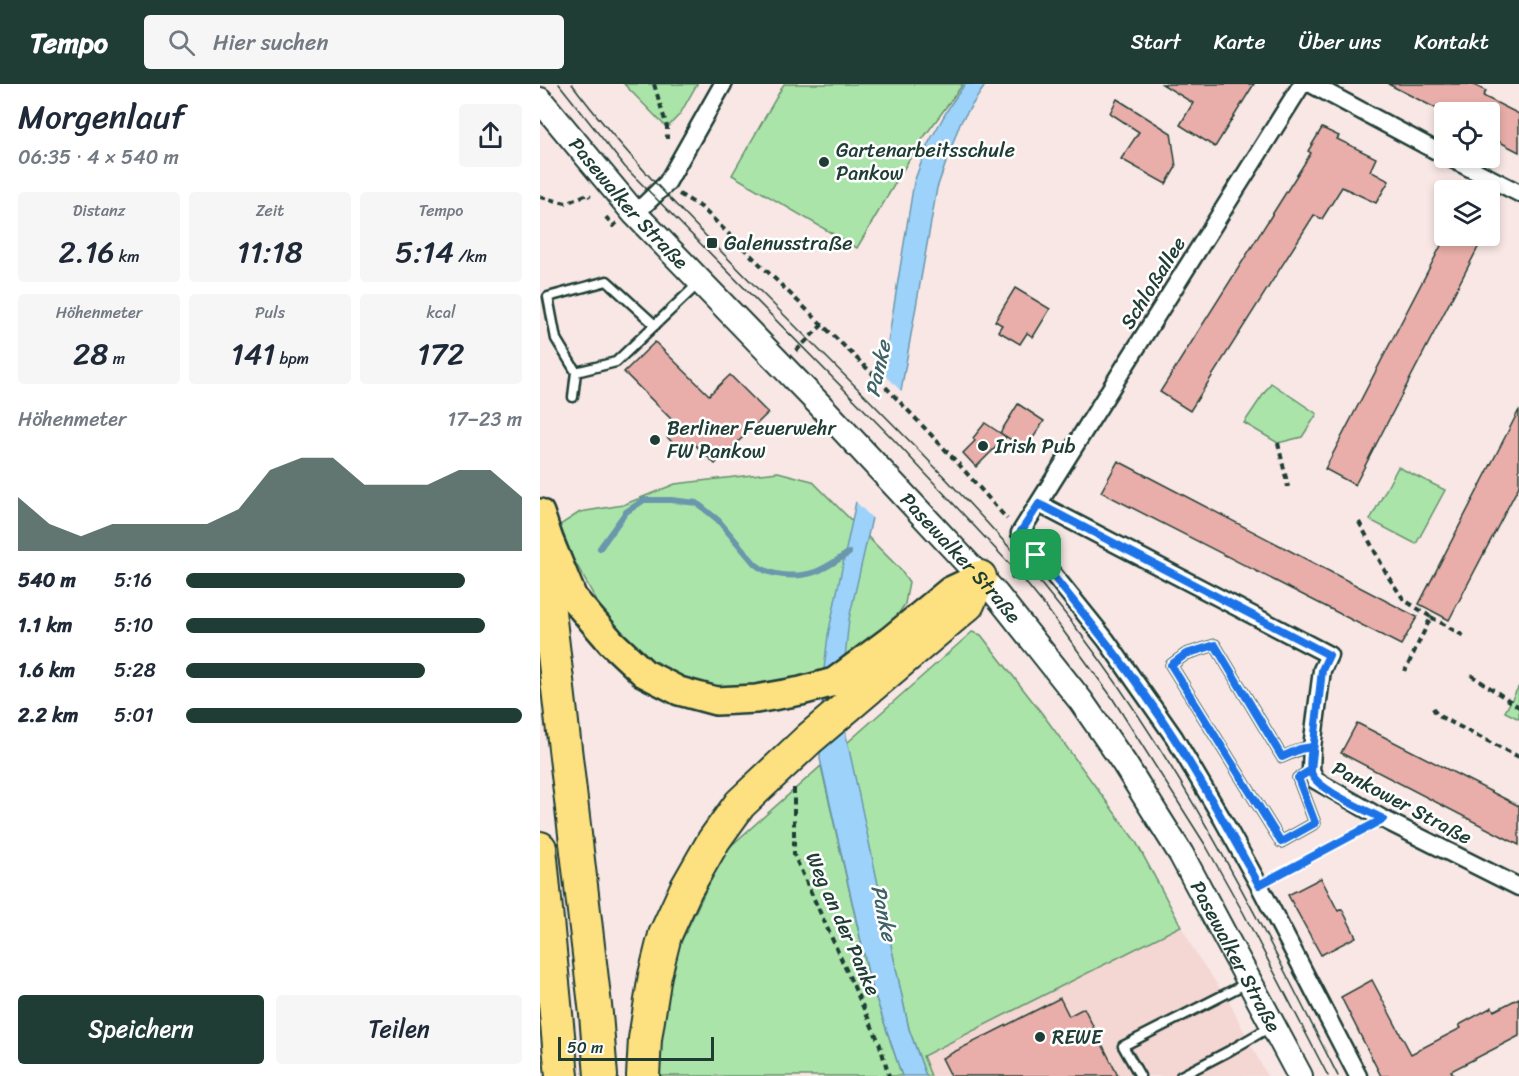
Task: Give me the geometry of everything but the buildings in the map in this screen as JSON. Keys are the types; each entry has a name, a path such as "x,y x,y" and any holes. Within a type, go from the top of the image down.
{"highway":[{"path":"540,565 548,603 596,1014 601,1076"},
{"path":"643,1076 645,1039 655,975 665,935 686,889 714,840 740,804 809,738 988,585"},
{"path":"540,848 562,1076"}],"main road":[{"name":"Pasewalker Straße","path":"540,100 635,214 886,475 988,585 1081,701 1124,763 1181,854 1300,1076"},
{"path":"540,513 573,598 610,642 644,673 679,691 716,700 756,699 801,692 834,682 892,639 950,591 988,585"}],"street":[{"path":"635,214 667,183 723,84"},
{"name":"Schloßallee","path":"1036,555 1020,533 1302,84"},
{"path":"1311,84 1434,150"},
{"path":"1470,168 1519,193"},
{"name":"Pankower Straße","path":"1039,504 1329,655 1322,670 1312,747 1311,770 1315,780 1383,819 1519,887"},
{"path":"1036,555 1106,640 1174,737 1259,885 1358,1076"}],"lane":[{"path":"573,397 576,372 556,339 548,297 607,281 655,325"},
{"path":"576,372 616,362 700,282"},
{"path":"1311,770 1298,778 1315,823 1281,842 1171,665 1186,654 1215,645 1282,757 1300,749 1312,747"},
{"path":"1140,1076 1123,1046 1250,982"},
{"path":"1181,1076 1229,1052 1273,1025"}],"path":[{"path":"654,84 667,127 667,139"},
{"path":"667,183 677,193 701,207 823,324 902,404 1007,519"},
{"path":"540,197 566,203 588,194"},
{"path":"795,352 823,324"},
{"path":"1278,442 1288,487"},
{"path":"1359,522 1389,578 1404,600 1464,636"},
{"path":"988,585 1036,555"},
{"path":"1405,671 1431,617"},
{"path":"1471,675 1519,707"},
{"path":"1433,708 1437,715 1519,757"},
{"name":"Weg an der Panke","path":"794,778 794,855 879,1042 890,1076"},
{"path":"1259,885 1383,819"}],"shaded area":[{"path":"1181,926 1196,954 1228,1000 1267,1076 931,1076 923,1056"}],"green space":[{"path":"624,84 697,84 680,114 667,128"},
{"name":"Gartenarbeitsschule Pankow","path":"784,84 963,84 916,148 857,248 732,175"},
{"path":"1271,383 1317,414 1302,437 1278,443 1244,423"},
{"path":"1398,467 1445,490 1416,544 1370,520"},
{"path":"778,472 812,481 899,568 909,582 905,604 890,626 823,678 736,690 708,685 682,676 647,658 605,616 573,558 560,525 580,512 623,505 675,484"},
{"path":"972,632 981,635 1044,716 1136,842 1181,926 923,1056 931,1076 926,1076 909,1029 847,743"},
{"path":"1519,686 1519,719 1505,712"},
{"path":"821,766 869,977 902,1076 654,1076 665,976 724,852"}],"water":[{"name":"Panke","path":"965,84 986,84 960,123 937,188 901,391 849,619 844,667 846,735 909,1029 926,1076 902,1076 869,977 820,759 823,678 828,635 883,373 914,182 928,144"}],"pier":[{"path":"881,371 903,393 875,521 853,499"}],"waterway":[{"path":"600,548 626,512 644,500 671,500 697,503 718,520 755,564 768,572 792,576 808,574 824,568 849,553"}],"tram line":[{"path":"559,84 625,167 894,440 1018,573 1048,610 1111,696 1206,846 1328,1076"},
{"path":"572,84 660,188 959,492 1024,564 1072,622 1117,683 1197,810 1270,942 1338,1076"}],"place":[{"name":"Gartenarbeitsschule Pankow","path":"824,162"},
{"name":"Galenusstraße","path":"712,243"},
{"name":"Berliner Feuerwehr FW Pankow","path":"655,440"},
{"name":"Irish Pub","path":"983,446"},
{"name":"REWE","path":"1040,1037"}],"route":[{"path":"1036,555 1020,533 1039,504 1329,655 1322,670 1311,770 1298,778 1315,823 1281,842 1171,665 1186,654 1215,645 1282,757 1300,749 1312,747 1311,770 1315,780 1383,819 1259,885 1174,737 1106,640 1036,555"}]}
